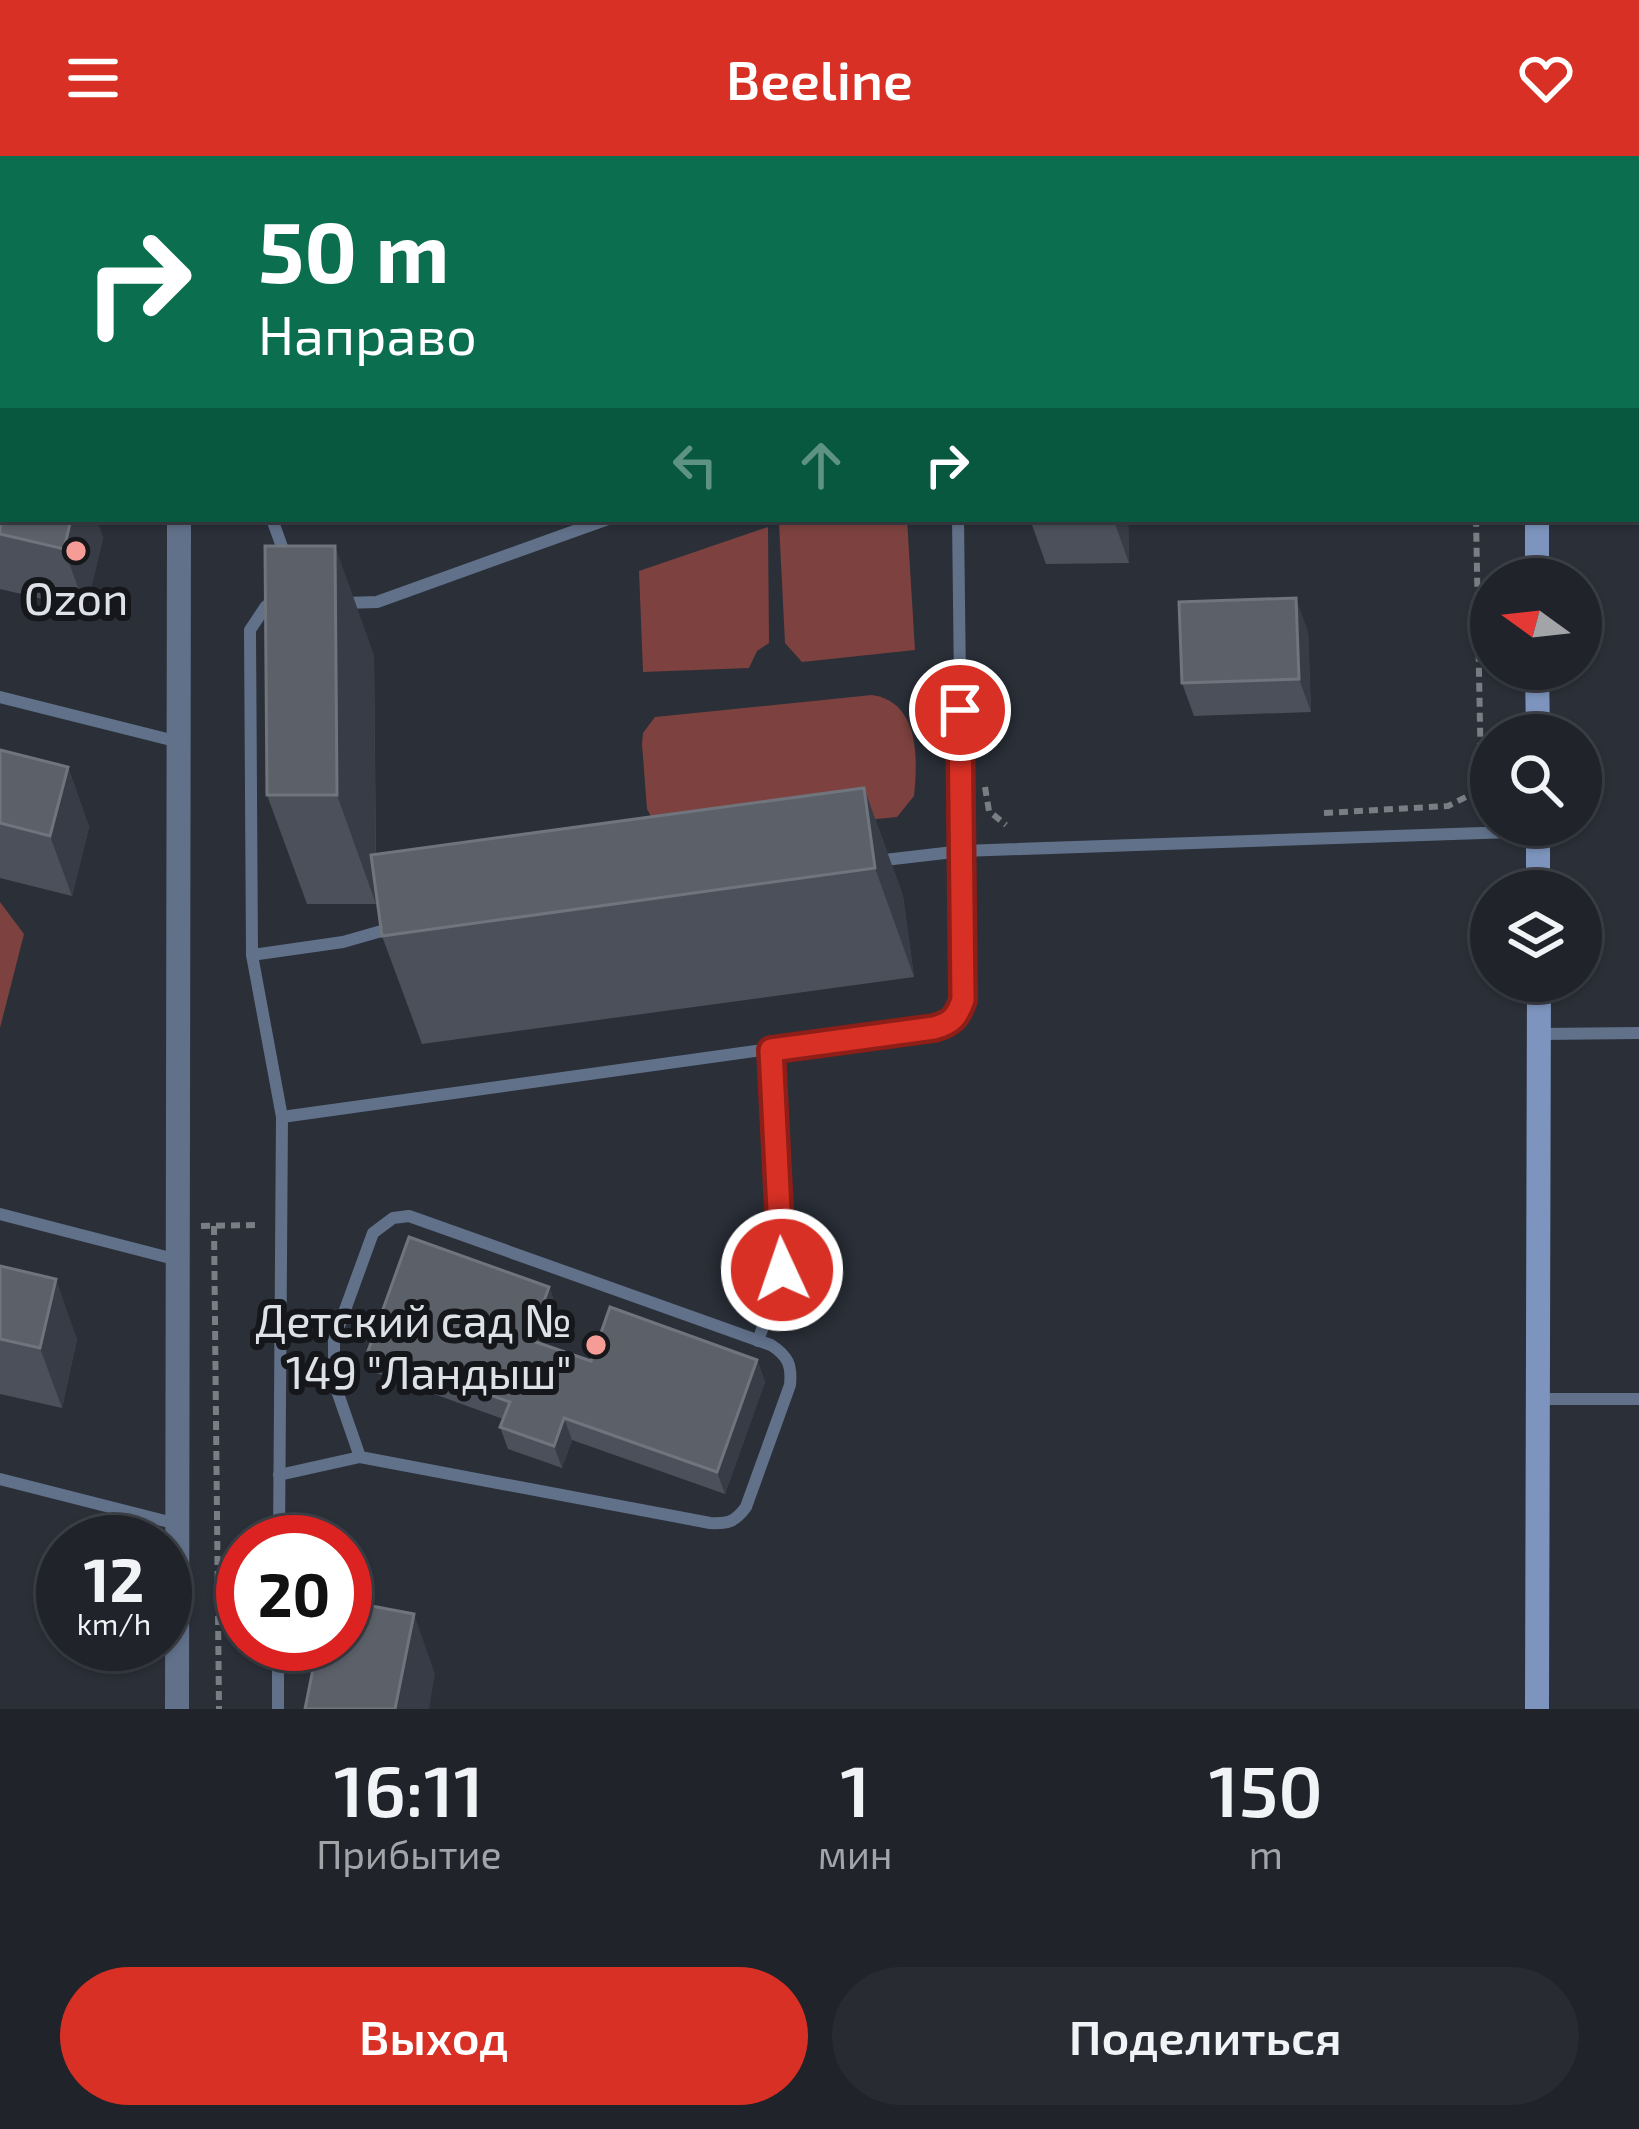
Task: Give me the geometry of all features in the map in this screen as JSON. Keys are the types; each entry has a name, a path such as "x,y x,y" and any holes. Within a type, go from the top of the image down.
{"main road":[{"path":"1537,522 1537,558"},
{"path":"1537,1709 1539,1002"}],"street":[{"path":"177,1515 179,522"},
{"path":"177,1671 177,1709"}],"lane":[{"path":"273,522 294,584"},
{"path":"321,604 377,602 600,522"},
{"path":"282,1117 949,1024 958,1016 963,1000 958,522"},
{"path":"279,1515 282,1117 252,955 250,630 266,607 302,605"},
{"path":"0,697 179,742"},
{"path":"867,862 962,851 1470,831"},
{"path":"252,955 343,942 406,924"},
{"path":"1539,1034 1639,1033"},
{"path":"758,1341 782,1270 771,1050"},
{"path":"0,1214 178,1260"},
{"path":"279,1475 360,1457 728,1524 746,1508 790,1384 791,1366 784,1354 758,1341 409,1216 393,1218 370,1237 334,1340 334,1382 360,1457"},
{"path":"1537,1399 1639,1399"},
{"path":"0,1479 142,1515"},
{"path":"278,1671 278,1709"}],"path":[{"path":"1306,814 1448,806 1470,795 1480,776 1476,522"},
{"path":"961,753 984,753 989,811 1010,827"},
{"path":"178,1226 281,1225"},
{"path":"214,1226 219,1709"}],"shaded area":[{"path":"907,522 915,650 802,662 785,643 779,523"},
{"path":"768,527 769,643 757,651 749,668 643,672 639,571"},
{"path":"872,695 899,708 912,733 914,796 897,817 680,838 654,822 647,809 642,744 643,733 655,717"},
{"path":"0,902 24,934 0,1028"}],"building":[{"path":"0,522 70,522 64,549 0,534"},
{"path":"265,546 335,546 337,795 267,795"},
{"path":"1296,598 1299,679 1182,683 1179,602"},
{"path":"0,750 68,767 50,836 0,823"},
{"path":"864,788 875,868 382,936 371,855"},
{"path":"409,1237 549,1287 530,1340 591,1361 610,1307 757,1360 717,1472 564,1418 554,1446 500,1427 510,1402 368,1351"},
{"path":"0,1266 56,1279 40,1348 0,1339"},
{"path":"372,1606 414,1614 395,1709 305,1709 313,1671 372,1671"}],"place":[{"name":"Ozon","path":"76,551"},
{"name":"Детский сад № 149 \"Ландыш\"","path":"596,1345"}],"route":[{"path":"782,1270 771,1050 934,1028 958,1016 963,1000 960,710"}]}
